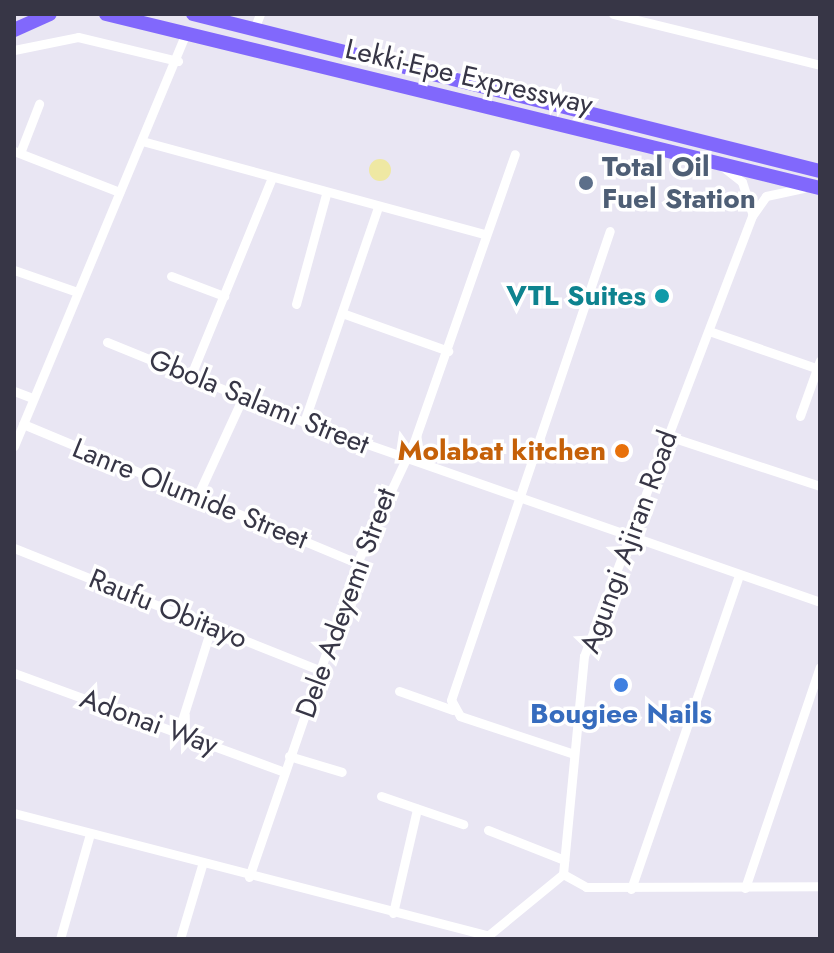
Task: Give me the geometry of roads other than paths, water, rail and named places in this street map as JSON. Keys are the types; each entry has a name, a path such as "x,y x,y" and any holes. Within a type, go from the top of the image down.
{"highway":[{"path":"14,30 50,14"},
{"name":"Lekki-Epe Expressway","path":"106,14 185,36 819,188"},
{"name":"Lekki-Epe Expressway","path":"193,14 820,171"}],"street":[{"path":"254,29 260,14"},
{"path":"613,14 820,65"},
{"path":"14,446 119,192 178,61 185,36"},
{"path":"14,50 78,37 178,61"},
{"path":"39,104 17,152 119,192"},
{"path":"142,141 271,180 484,234"},
{"name":"Dele Adeyemi Street","path":"249,877 357,563 407,459 448,351 484,234 515,154"},
{"path":"723,167 747,191 752,216"},
{"path":"191,375 271,180"},
{"path":"752,216 776,191 819,188"},
{"path":"296,304 326,194"},
{"path":"304,422 378,207"},
{"name":"Agungi Ajiran Road","path":"563,874 584,656 752,216"},
{"path":"452,705 610,231"},
{"path":"14,270 77,292"},
{"path":"171,276 224,296"},
{"path":"342,313 448,351"},
{"path":"709,331 818,364 800,416"},
{"name":"Gbola Salami Street","path":"107,342 244,395 304,422 820,602"},
{"path":"14,391 32,398"},
{"path":"197,497 244,395"},
{"name":"Lanre Olumide Street","path":"23,424 357,563"},
{"path":"668,436 820,486"},
{"name":"Raufu Obitayo","path":"14,548 321,671"},
{"path":"631,889 739,575"},
{"path":"178,733 212,625"},
{"path":"745,888 820,667"},
{"name":"Adonai Way","path":"14,673 284,772"},
{"path":"399,691 452,705 574,754"},
{"path":"289,756 342,772"},
{"path":"381,796 463,824"},
{"path":"393,913 417,809"},
{"path":"14,813 486,938 563,874 586,887 820,886"},
{"path":"488,830 564,860"},
{"path":"60,939 90,834"},
{"path":"180,939 202,865"}],"place":[{"name":"Total Oil Fuel Station","path":"586,183"},
{"name":"VTL Suites","path":"662,296"},
{"name":"Molabat kitchen","path":"622,451"},
{"name":"Bougiee Nails","path":"621,685"}]}
